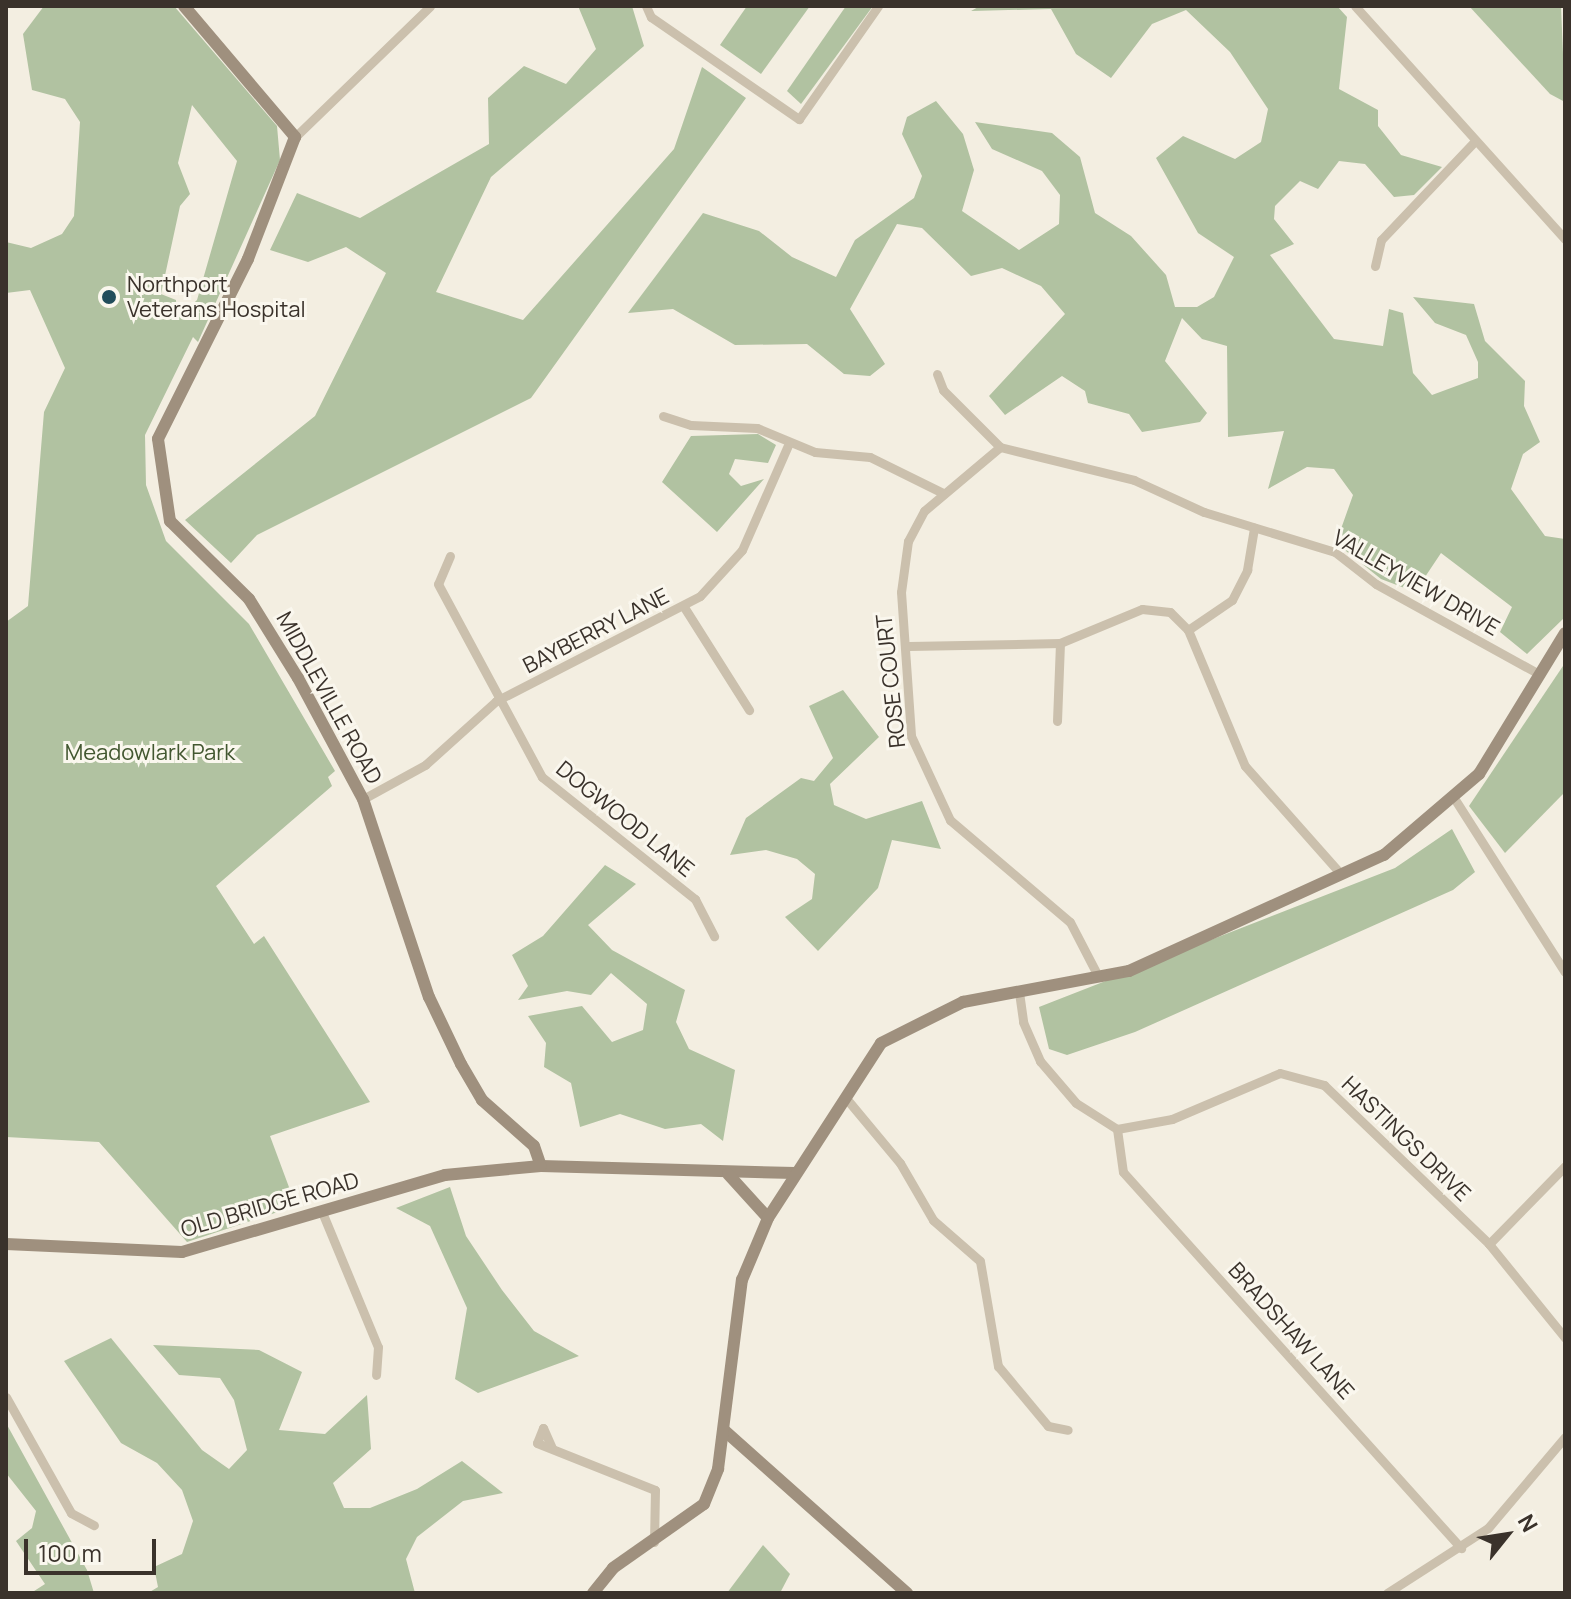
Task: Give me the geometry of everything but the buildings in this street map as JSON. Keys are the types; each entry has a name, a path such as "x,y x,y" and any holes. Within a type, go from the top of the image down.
{"street":[{"path":"184,6 295,137 430,6"},
{"path":"646,6 651,17 799,119 878,6"},
{"path":"1355,6 1474,142 1565,239"},
{"name":"MIDDLEVILLE ROAD","path":"295,137 248,259 158,439 170,521 249,599 363,799 429,997 461,1064 482,1100 534,1146 541,1166"},
{"path":"1375,266 1381,240 1474,142"},
{"path":"937,374 943,390 1000,447"},
{"path":"663,416 691,425 757,428 789,443 870,457 943,493"},
{"name":"BAYBERRY LANE","path":"363,799 425,765 496,701 684,607 742,550 789,443"},
{"name":"ROSE COURT","path":"1000,447 943,493 908,541 901,592 909,646 911,736 950,820 1070,922 1098,976"},
{"name":"VALLEYVIEW DRIVE","path":"1000,447 1134,480 1254,528 1335,552 1376,584 1539,674"},
{"path":"1188,630 1232,600 1247,570 1254,528"},
{"name":"DOGWOOD LANE","path":"450,556 438,584 496,701 542,777 695,899 714,936"},
{"path":"684,607 749,710"},
{"path":"909,646 1060,643 1142,609 1170,612 1188,630 1245,766 1341,874"},
{"path":"593,1593 613,1568 704,1504 725,1431 742,1280 768,1218 881,1043 963,1002 1129,971 1384,855 1479,774 1565,633"},
{"path":"1057,721 1060,643"},
{"path":"1454,798 1565,972"},
{"path":"1019,992 1040,1061 1076,1103 1117,1129"},
{"name":"HASTINGS DRIVE","path":"1117,1129 1172,1119 1280,1073 1305,1075 1339,1098 1489,1244 1565,1338"},
{"path":"845,1097 900,1163 933,1220 980,1261 998,1366 1048,1426 1068,1430"},
{"name":"BRADSHAW LANE","path":"1117,1129 1123,1172 1461,1548"},
{"path":"541,1166 728,1174 795,1173"},
{"name":"OLD BRIDGE ROAD","path":"6,1244 182,1252 445,1175 541,1166"},
{"path":"1489,1244 1565,1166"},
{"path":"728,1174 768,1218"},
{"path":"322,1212 378,1347 376,1375"},
{"path":"6,1397 71,1513 94,1525"},
{"path":"725,1431 907,1593"},
{"path":"1387,1593 1461,1548 1565,1437"},
{"path":"552,1448 655,1490 654,1542"}],"green space":[{"name":"Meadowlark Park","path":"44,6 174,6 277,126 280,160 198,342 193,337 145,435 146,485 166,541 249,624 335,771 328,777 332,786 216,886 254,944 264,936 370,1102 270,1136 296,1206 187,1242 99,1142 6,1137 6,622 28,606 44,412 65,368 30,290 6,293 6,242 31,248 62,234 74,216 80,122 65,99 32,90 23,34","holes":["192,105 237,161 197,300 177,319 176,300 161,294 180,206 190,194 178,163"]},
{"path":"578,6 632,6 644,46 491,177 436,292 523,320 674,149 702,67 746,98 531,398 257,535 231,563 185,520 315,416 386,273 346,247 308,262 270,250 297,193 360,218 489,144 488,98 524,66 566,84 596,49"},
{"path":"747,6 810,6 761,74 720,45"},
{"path":"846,6 873,6 801,104 787,91"},
{"path":"980,6 1337,6 1347,17 1339,89 1378,110 1378,126 1401,155 1442,167 1414,195 1394,197 1365,164 1339,161 1318,189 1300,181 1275,206 1274,219 1294,244 1270,255 1334,339 1383,346 1389,309 1403,313 1413,373 1432,395 1478,378 1478,362 1466,335 1435,323 1413,297 1474,304 1485,341 1525,381 1524,406 1540,442 1523,454 1511,489 1545,536 1565,539 1565,617 1527,654 1500,632 1512,607 1441,553 1415,592 1381,579 1336,543 1353,495 1334,469 1307,467 1268,489 1284,431 1228,437 1227,346 1202,339 1182,318 1165,361 1207,413 1200,422 1142,432 1129,414 1088,403 1085,391 1062,376 1005,415 989,396 1065,314 1041,286 1002,268 971,276 922,228 897,224 850,309 885,364 870,376 844,374 807,344 735,345 673,309 628,313 703,213 759,231 792,257 836,277 855,240 914,198 922,176 902,134 907,117 936,101 963,134 974,170 962,211 1019,250 1059,224 1060,195 1042,171 992,149 975,122 1052,133 1080,157 1095,213 1131,236 1166,275 1175,307 1197,307 1214,297 1234,257 1198,233 1156,158 1183,136 1235,159 1261,142 1268,109 1230,52 1186,10 1152,24 1111,78 1076,54 1051,9 971,11"},
{"path":"1469,6 1561,6 1565,102 1550,94"},
{"path":"758,434 776,445 768,463 735,459 729,474 741,486 764,479 717,532 662,482 691,436"},
{"path":"1565,663 1565,792 1505,853 1469,806"},
{"path":"843,690 879,737 830,784 834,805 866,819 922,801 941,849 892,840 878,888 818,951 785,917 812,899 815,874 797,859 766,850 730,855 746,818 801,778 814,781 833,758 809,706"},
{"path":"1452,829 1475,872 1453,890 1135,1032 1067,1055 1049,1049 1039,1007 1395,868"},
{"path":"605,865 636,884 588,925 612,950 685,990 676,1022 689,1049 735,1070 723,1141 701,1124 665,1129 620,1114 580,1127 571,1083 544,1067 546,1043 528,1016 582,1006 612,1042 643,1030 647,1004 611,973 591,995 567,991 518,1000 528,986 512,955 543,936"},
{"path":"450,1187 466,1236 502,1290 534,1331 579,1356 478,1393 455,1379 467,1308 430,1226 396,1208"},
{"path":"111,1338 202,1450 229,1469 247,1450 234,1400 220,1378 179,1375 153,1345 259,1350 302,1372 279,1430 325,1434 367,1395 371,1449 333,1483 344,1508 370,1508 417,1489 462,1461 503,1493 463,1501 417,1537 406,1559 415,1593 148,1593 158,1587 154,1567 182,1554 193,1521 182,1490 157,1463 121,1443 64,1361"},
{"path":"6,1423 87,1570 94,1593 31,1593 45,1584 16,1541 32,1528 36,1511 6,1473"},
{"path":"763,1545 790,1574 780,1593 727,1593"}],"place":[{"name":"Northport Veterans Hospital","path":"109,297"}]}
